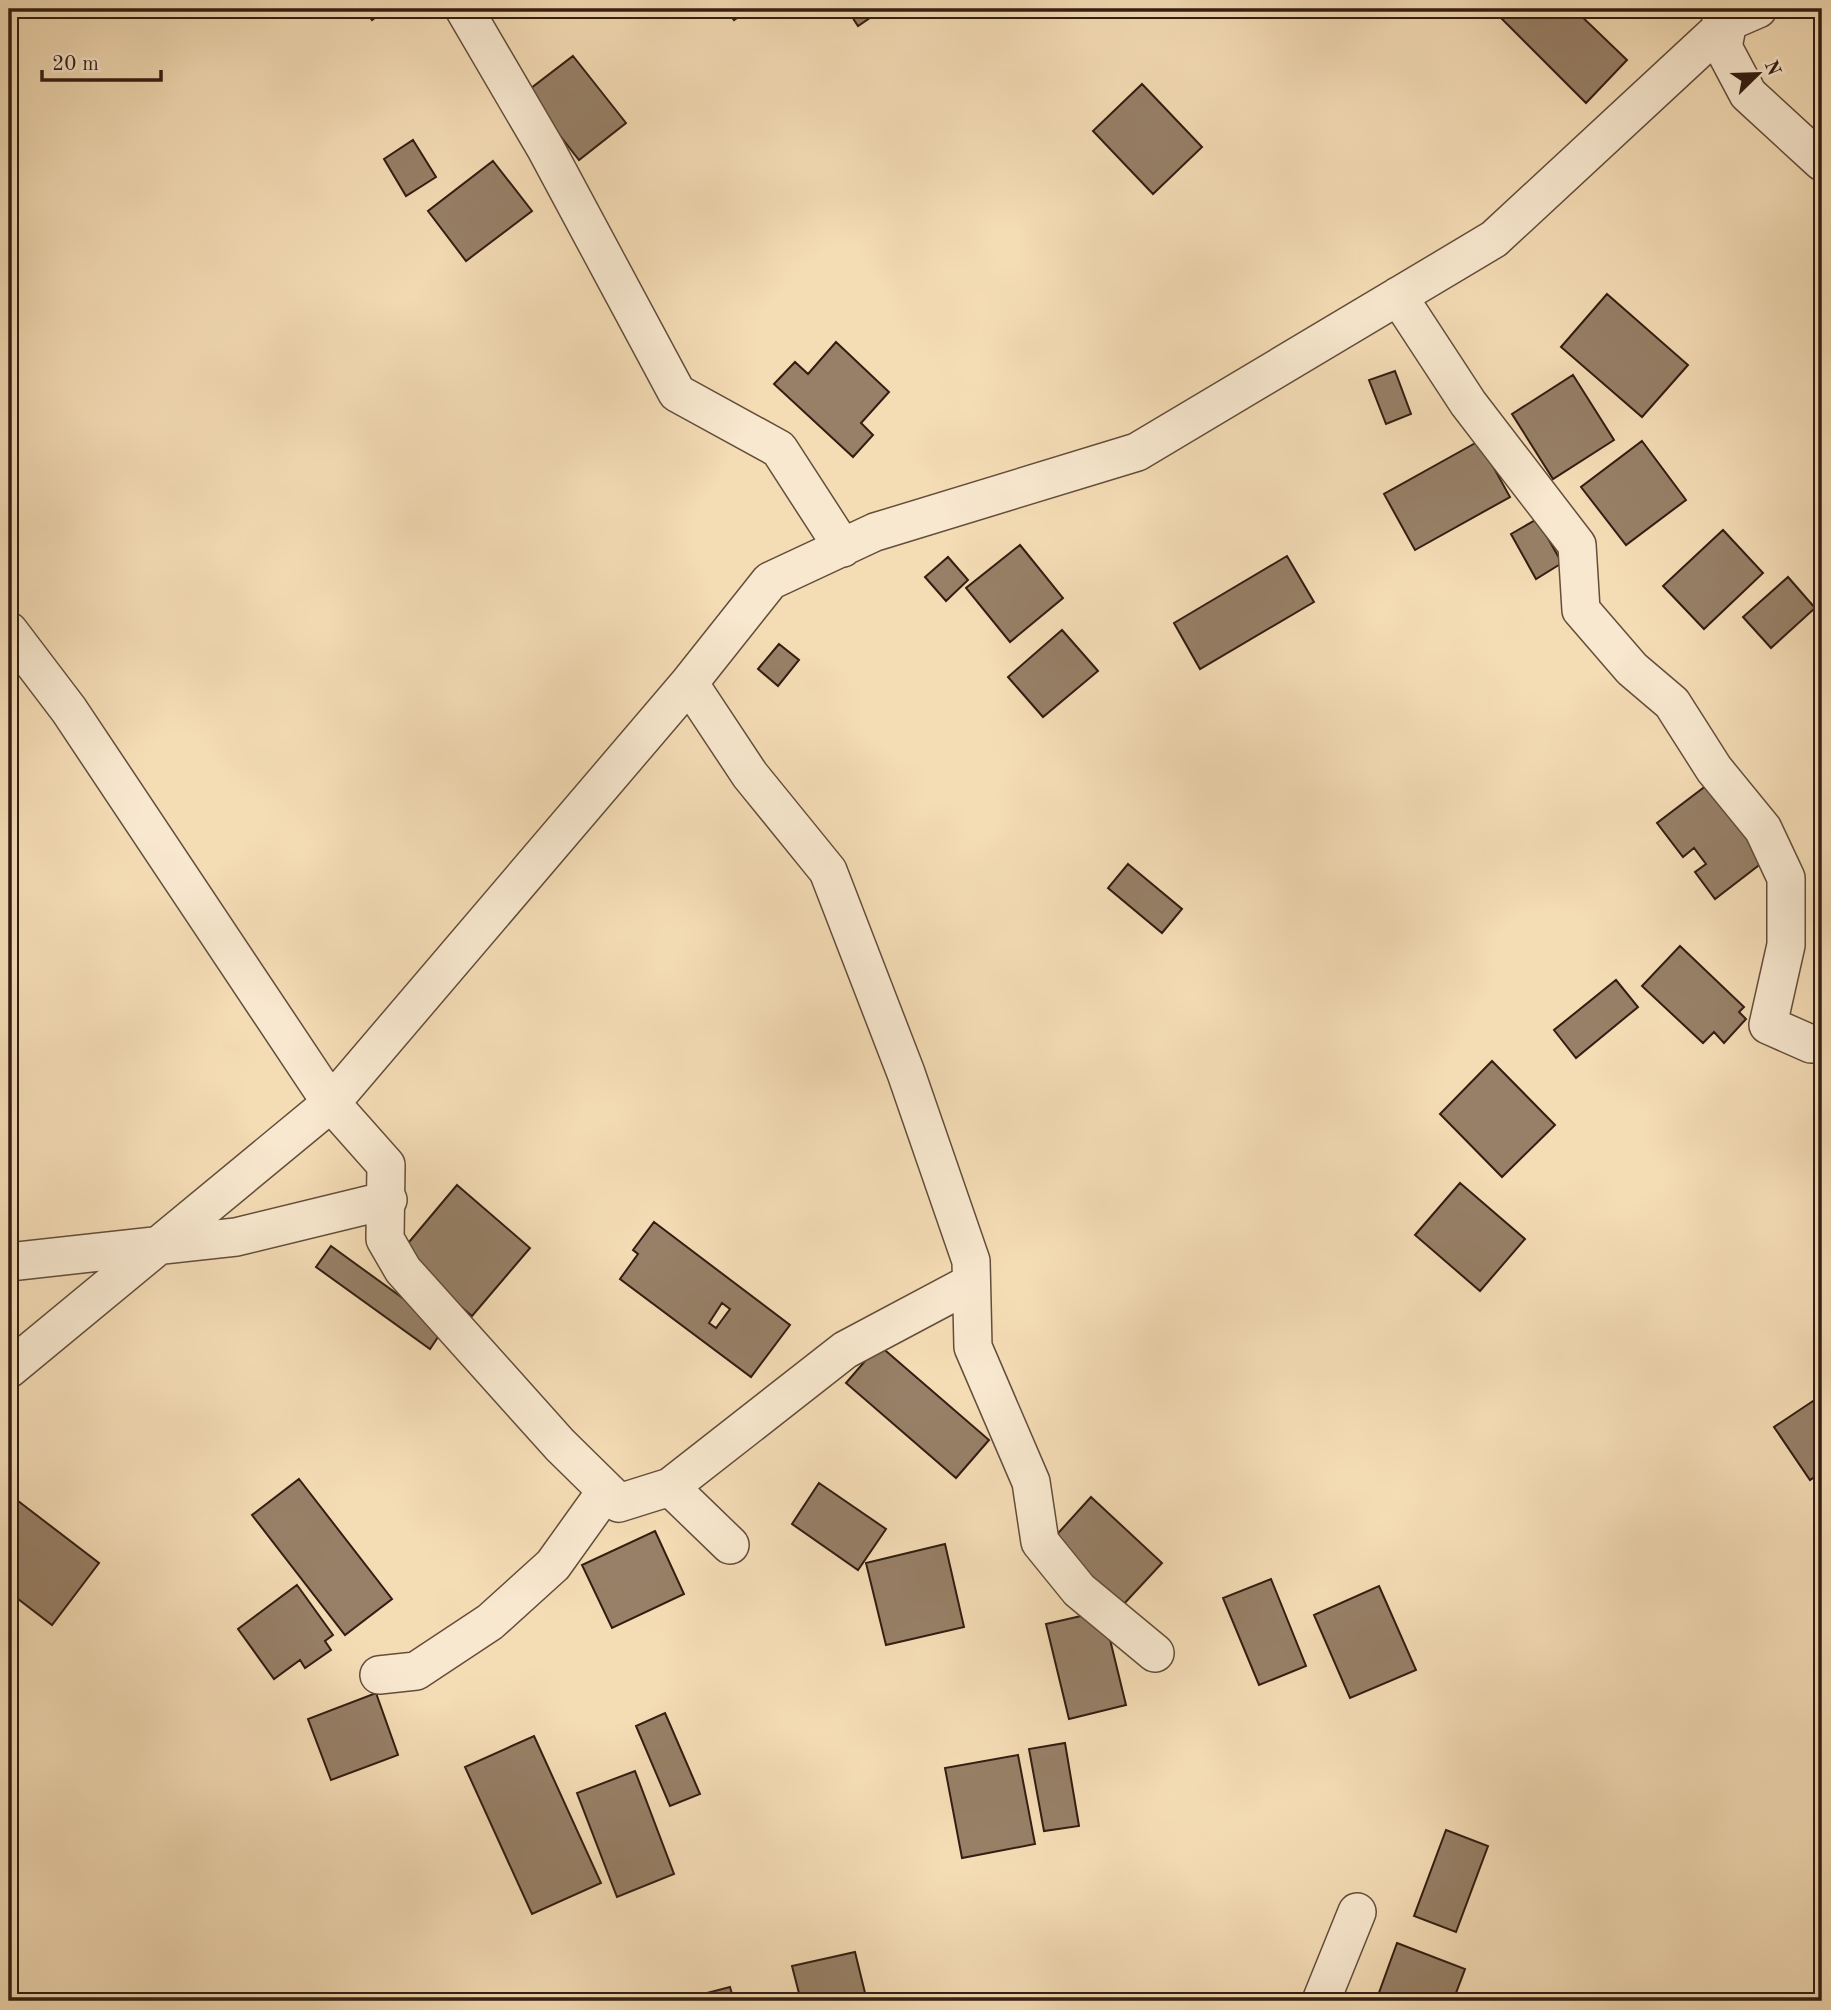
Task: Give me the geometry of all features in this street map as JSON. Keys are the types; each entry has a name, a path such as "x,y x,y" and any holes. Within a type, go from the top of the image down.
{"street":[{"path":"464,9 545,149 677,393 779,449 843,548"},
{"path":"1733,13 1723,47 1748,94 1822,162"},
{"path":"9,1369 331,1103 689,683 770,581 875,533 1137,452 1494,239 1733,13"},
{"path":"1398,296 1468,403 1577,545 1581,610 1632,669 1672,703 1714,769 1763,829 1786,878 1786,945 1768,1025 1811,1044 1822,1044"},
{"path":"9,631 69,710 331,1103 386,1165 388,1200 385,1239 403,1270 551,1436 619,1503 670,1487 696,1470 845,1350 971,1283"},
{"path":"689,683 750,775 828,871 914,1098 971,1261 973,1347 1031,1482 1040,1542 1079,1590 1155,1653"},
{"path":"9,1262 236,1237 388,1200"},
{"path":"670,1487 730,1545"},
{"path":"379,1675 416,1671 490,1622 553,1565 606,1491"},
{"path":"1321,2001 1357,1912"}],"building":[{"path":"364,9 387,9 372,20"},
{"path":"726,9 750,9 734,20"},
{"path":"847,9 883,9 858,26"},
{"path":"1508,9 1574,9 1627,60 1586,103 1500,17"},
{"path":"573,56 626,123 579,160 526,92"},
{"path":"1142,84 1202,147 1153,194 1093,131"},
{"path":"413,140 436,177 406,196 384,159"},
{"path":"493,161 532,211 466,261 428,211"},
{"path":"1607,294 1688,365 1642,417 1561,347"},
{"path":"836,342 889,392 861,423 873,435 853,457 774,384 795,362 808,374"},
{"path":"1395,371 1411,414 1386,424 1369,380"},
{"path":"1573,375 1614,440 1553,479 1512,414"},
{"path":"1479,441 1510,497 1415,550 1384,494"},
{"path":"1642,441 1686,500 1626,545 1581,487"},
{"path":"1537,519 1562,563 1536,579 1511,534"},
{"path":"1723,530 1763,573 1704,629 1663,586"},
{"path":"1020,545 1063,598 1010,642 966,588"},
{"path":"1287,556 1314,602 1200,669 1174,623"},
{"path":"948,557 968,580 946,601 925,577"},
{"path":"1788,577 1815,608 1771,648 1743,617"},
{"path":"1062,630 1098,671 1043,717 1008,677"},
{"path":"779,644 799,660 778,686 758,669"},
{"path":"1715,779 1767,859 1715,899 1695,872 1706,864 1694,848 1683,857 1657,823"},
{"path":"1128,864 1182,909 1162,933 1108,888"},
{"path":"1680,946 1744,1007 1739,1012 1746,1019 1724,1043 1714,1032 1703,1043 1642,986"},
{"path":"1616,980 1638,1007 1576,1058 1554,1030"},
{"path":"1492,1061 1555,1125 1502,1177 1440,1114"},
{"path":"1460,1183 1525,1239 1480,1291 1415,1235"},
{"path":"457,1185 530,1248 472,1316 399,1254"},
{"path":"654,1222 790,1325 751,1377 620,1279 638,1254 633,1250","holes":["722,1303 730,1309 716,1328 709,1323"]},
{"path":"331,1246 444,1328 430,1349 316,1267"},
{"path":"879,1345 989,1440 956,1478 846,1383"},
{"path":"1822,1395 1822,1472 1810,1480 1774,1427"},
{"path":"299,1479 392,1599 345,1635 252,1515"},
{"path":"819,1483 886,1529 858,1570 792,1524"},
{"path":"9,1494 99,1563 52,1625 9,1592"},
{"path":"1091,1497 1162,1563 1121,1607 1051,1541"},
{"path":"655,1531 684,1594 612,1628 582,1565"},
{"path":"945,1544 964,1627 886,1645 866,1563"},
{"path":"1271,1579 1306,1666 1259,1685 1223,1598"},
{"path":"297,1585 333,1635 325,1641 331,1650 305,1668 300,1660 274,1679 238,1629"},
{"path":"1379,1586 1416,1670 1350,1698 1314,1615"},
{"path":"1103,1611 1126,1705 1069,1719 1046,1624"},
{"path":"376,1693 398,1755 331,1780 308,1719"},
{"path":"665,1713 700,1794 670,1806 636,1726"},
{"path":"534,1736 601,1883 532,1914 465,1767"},
{"path":"1065,1743 1079,1826 1044,1831 1029,1749"},
{"path":"1018,1755 1035,1844 962,1858 945,1768"},
{"path":"635,1771 674,1874 617,1897 577,1793"},
{"path":"1446,1830 1488,1846 1456,1932 1414,1916"},
{"path":"1397,1943 1465,1969 1453,2001 1376,2001"},
{"path":"855,1952 867,2001 801,2001 792,1966"},
{"path":"730,1987 734,2001 684,2001 684,1999"}]}
